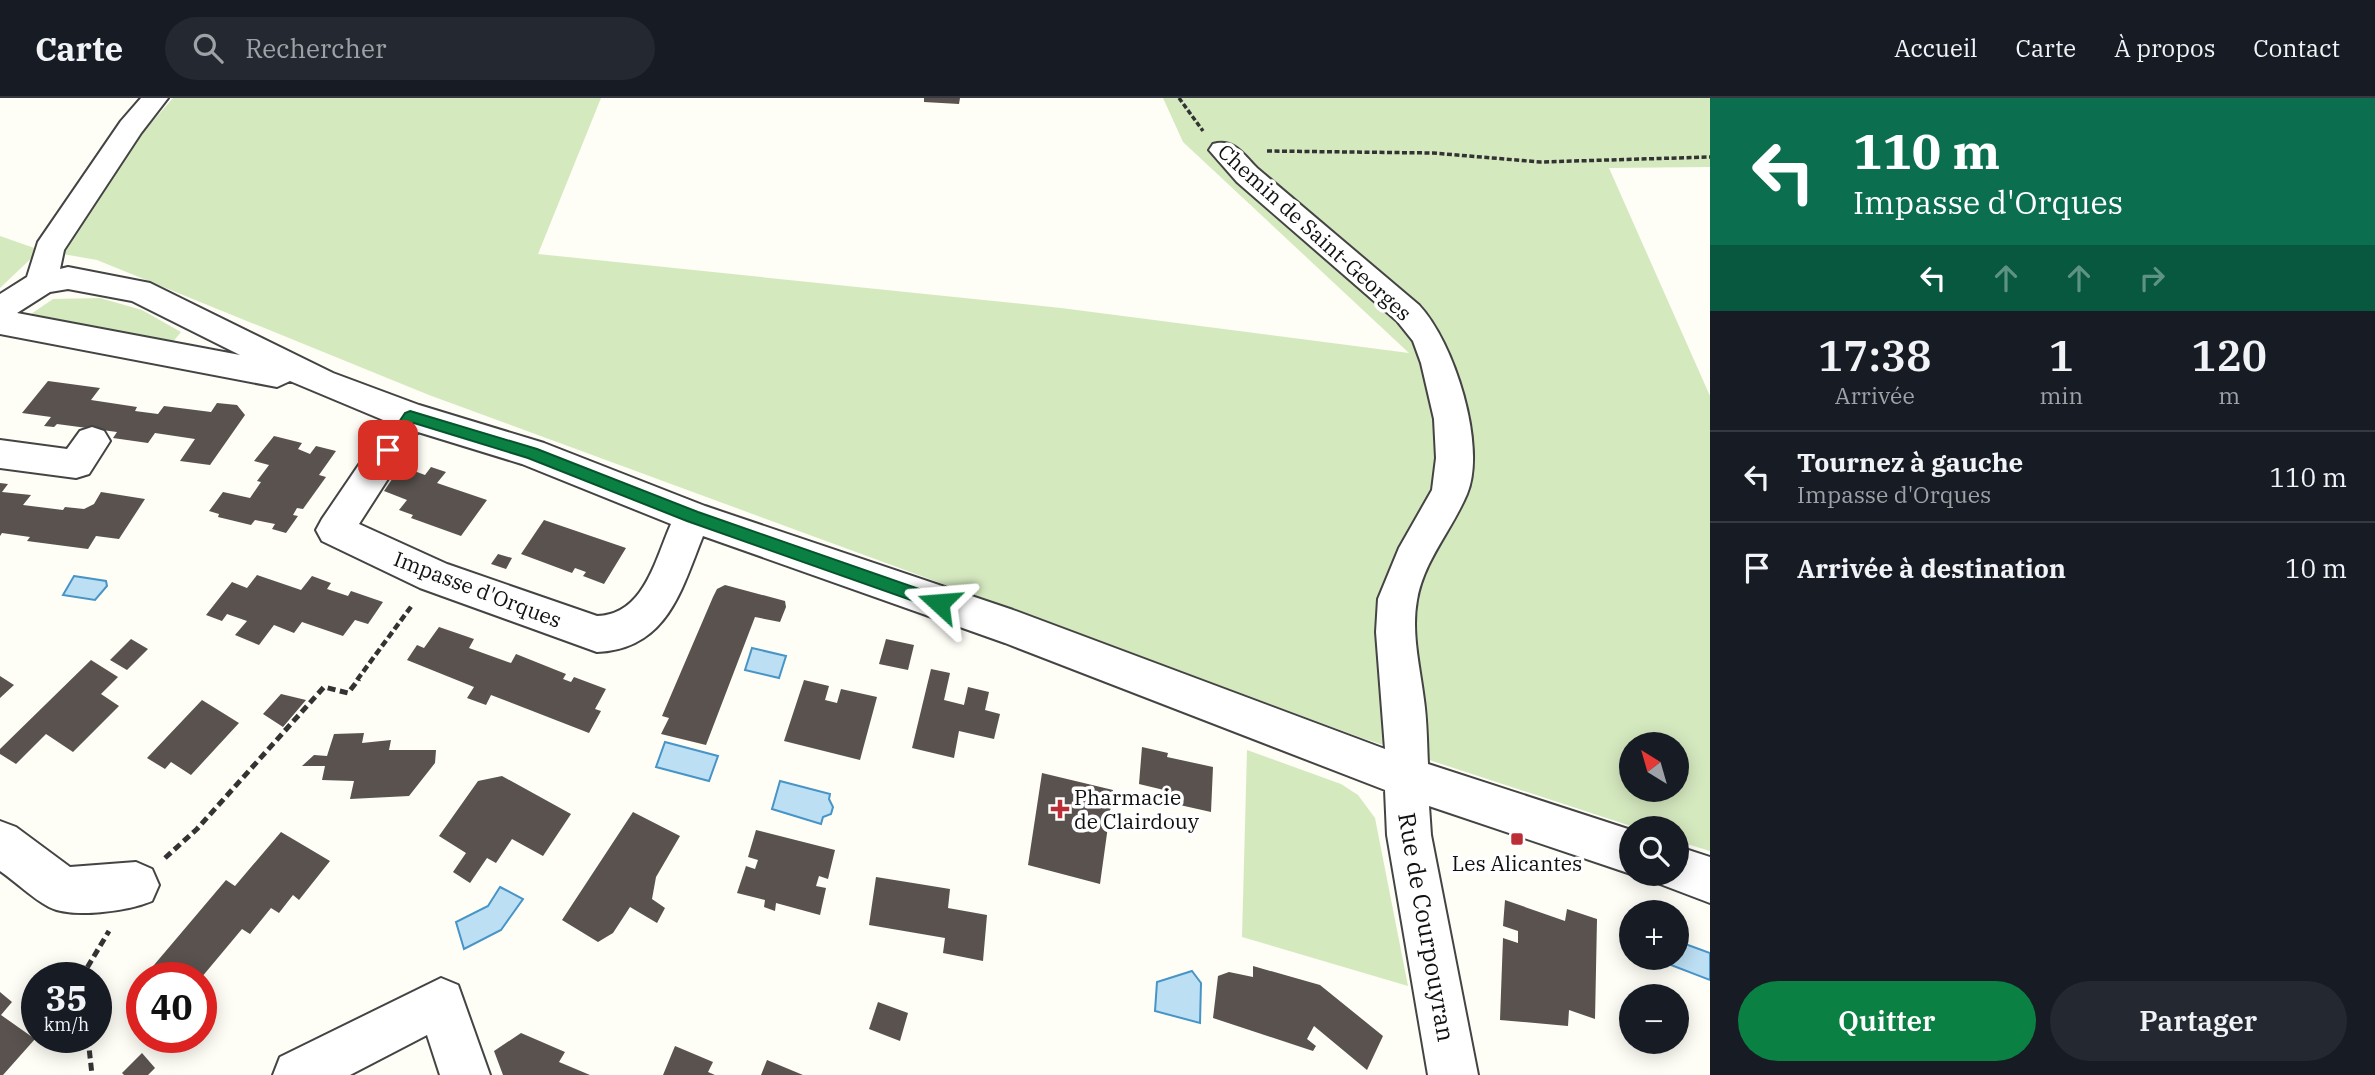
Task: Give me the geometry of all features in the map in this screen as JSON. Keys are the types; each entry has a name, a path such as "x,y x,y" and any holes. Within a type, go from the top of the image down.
{"street":[{"path":"41,283 50,249 131,127 155,98"},
{"name":"Chemin de Saint-Georges","path":"1223,150 1247,174 1408,313 1423,330 1432,348 1447,401 1453,479 1450,492 1402,583 1396,611 1395,640 1405,714 1407,778"},
{"path":"0,309 41,283 68,278 139,292 213,326 321,382 410,416 532,453 693,517 1013,628 1407,778 1619,848"},
{"path":"0,322 321,382"},
{"name":"Impasse d'Orques","path":"410,416 335,530 434,576 597,634 612,634 643,618 653,604 693,517"},
{"path":"0,454 76,464"},
{"name":"Rue de Courpouyran","path":"1407,778 1405,799 1409,835 1452,1075"},
{"path":"0,843 64,890 136,885"},
{"path":"1689,873 1710,880"},
{"path":"298,1075 441,1002 465,1075"}],"path":[{"name":"Chemin de Saint-Georges","path":"1180,98 1198,126 1223,150"},
{"path":"1223,150 1433,153 1540,162 1710,157"},
{"path":"136,885 197,829 324,687 348,693 434,576"},
{"path":"90,1053 92,1075"}],"green space":[{"path":"173,98 601,98 538,254 1061,308 1409,353 1183,142 1163,98 1710,98 1710,167 1609,168 1710,396 1710,851 1689,845 1689,816 1619,816 1619,822 1362,738 429,395 97,260 40,250"},
{"path":"0,236 40,250 0,288"},
{"path":"100,298 142,310 181,332 172,343 31,314 53,299"},
{"path":"1247,750 1341,784 1358,795 1375,818 1408,986 1242,937"}],"water":[{"path":"74,576 106,581 107,586 95,600 63,595"},
{"path":"752,648 786,656 779,678 745,670"},
{"path":"665,742 718,756 709,781 656,767"},
{"path":"780,781 830,794 833,807 831,814 823,817 821,824 772,809"},
{"path":"500,887 523,899 501,930 464,949 456,922 488,906"},
{"path":"1689,945 1710,953 1710,980 1684,970 1689,970"},
{"path":"1192,971 1201,983 1200,1023 1155,1011 1157,982"}],"building":[{"path":"924,98 960,98 959,104 924,102"},
{"path":"48,381 100,388 91,400 137,407 135,411 158,414 164,406 211,412 217,403 237,405 245,415 210,465 180,461 195,439 155,433 148,443 113,438 117,432 57,424 54,427 44,426 51,417 22,413"},
{"path":"274,436 302,443 298,449 310,454 316,446 336,451 319,475 326,477 303,509 297,508 293,515 298,516 286,533 272,529 275,524 255,520 251,525 218,517 219,514 209,511 223,492 250,498 261,482 257,481 269,465 254,461"},
{"path":"401,466 425,475 431,467 446,472 437,483 487,500 461,536 411,518 413,515 399,510 407,500 384,491"},
{"path":"0,483 8,484 2,492 31,495 23,505 63,510 65,507 84,509 94,504 101,492 145,499 119,539 96,536 88,549 27,541 30,537 2,533 0,536"},
{"path":"544,520 626,548 604,584 583,576 586,572 575,568 572,573 521,554"},
{"path":"498,554 512,558 506,569 491,564"},
{"path":"257,575 301,590 312,576 331,583 327,589 348,596 351,591 383,602 368,624 355,620 343,636 302,622 294,633 274,625 259,645 235,635 247,621 227,614 222,621 206,615 232,582 247,588"},
{"path":"725,585 785,601 786,607 780,622 755,617 706,745 661,734 669,718 662,716 713,597 717,589"},
{"path":"439,627 474,639 469,648 511,663 516,654 566,674 563,679 571,682 574,677 606,689 595,709 601,711 589,733 491,695 486,705 467,698 474,687 407,660 417,645 424,648"},
{"path":"131,639 148,649 127,670 110,660"},
{"path":"886,639 914,645 908,670 879,664"},
{"path":"91,660 118,677 101,694 119,706 73,752 46,734 16,764 0,754 0,749"},
{"path":"931,669 950,673 944,700 964,705 968,687 989,692 985,710 1000,714 994,739 959,731 954,758 912,748"},
{"path":"0,676 14,685 0,698"},
{"path":"804,680 829,686 825,700 837,703 841,689 877,697 860,760 784,741"},
{"path":"281,694 306,700 283,727 263,714"},
{"path":"202,700 239,723 191,775 171,762 165,769 147,758"},
{"path":"364,733 362,743 391,740 389,750 436,750 435,763 409,796 350,799 354,781 322,780 325,766 302,766 314,755 327,756 334,734"},
{"path":"1142,747 1168,753 1167,757 1213,767 1211,812 1162,801 1164,790 1139,784"},
{"path":"1042,773 1113,790 1100,884 1028,865"},
{"path":"502,776 571,814 543,856 512,839 496,863 487,858 470,883 453,872 466,853 439,836 478,781"},
{"path":"633,812 680,836 656,877 652,899 665,908 657,923 630,907 613,933 598,942 562,920"},
{"path":"756,830 835,850 828,879 819,876 816,886 826,888 820,915 776,903 775,911 764,907 765,900 737,893 746,866 755,869 758,860 748,857"},
{"path":"281,832 330,861 299,900 293,895 279,913 271,908 250,934 242,929 214,962 157,962 226,880 235,886"},
{"path":"876,877 950,889 948,908 987,915 983,961 943,953 945,938 869,925"},
{"path":"1505,900 1565,921 1567,909 1597,919 1595,1019 1569,1010 1568,1026 1500,1020 1503,938 1518,943 1518,931 1503,926"},
{"path":"1253,966 1320,985 1383,1036 1367,1070 1314,1026 1307,1039 1316,1046 1313,1051 1213,1018 1218,976 1229,972 1253,977"},
{"path":"0,992 12,1002 1,1015 21,1029 23,1053 0,1075"},
{"path":"878,1002 908,1013 900,1041 869,1029"},
{"path":"521,1033 565,1052 559,1062 590,1075 503,1075 494,1051"},
{"path":"675,1046 713,1062 708,1072 715,1075 663,1075"},
{"path":"142,1053 155,1068 148,1075 122,1073"},
{"path":"767,1060 803,1075 761,1075"}],"place":[{"name":"Pharmacie de Clairdouy","path":"1060,809"},
{"name":"Les Alicantes","path":"1517,839"}],"route":[{"path":"388,450 410,416 532,453 693,517 939,603"}]}
